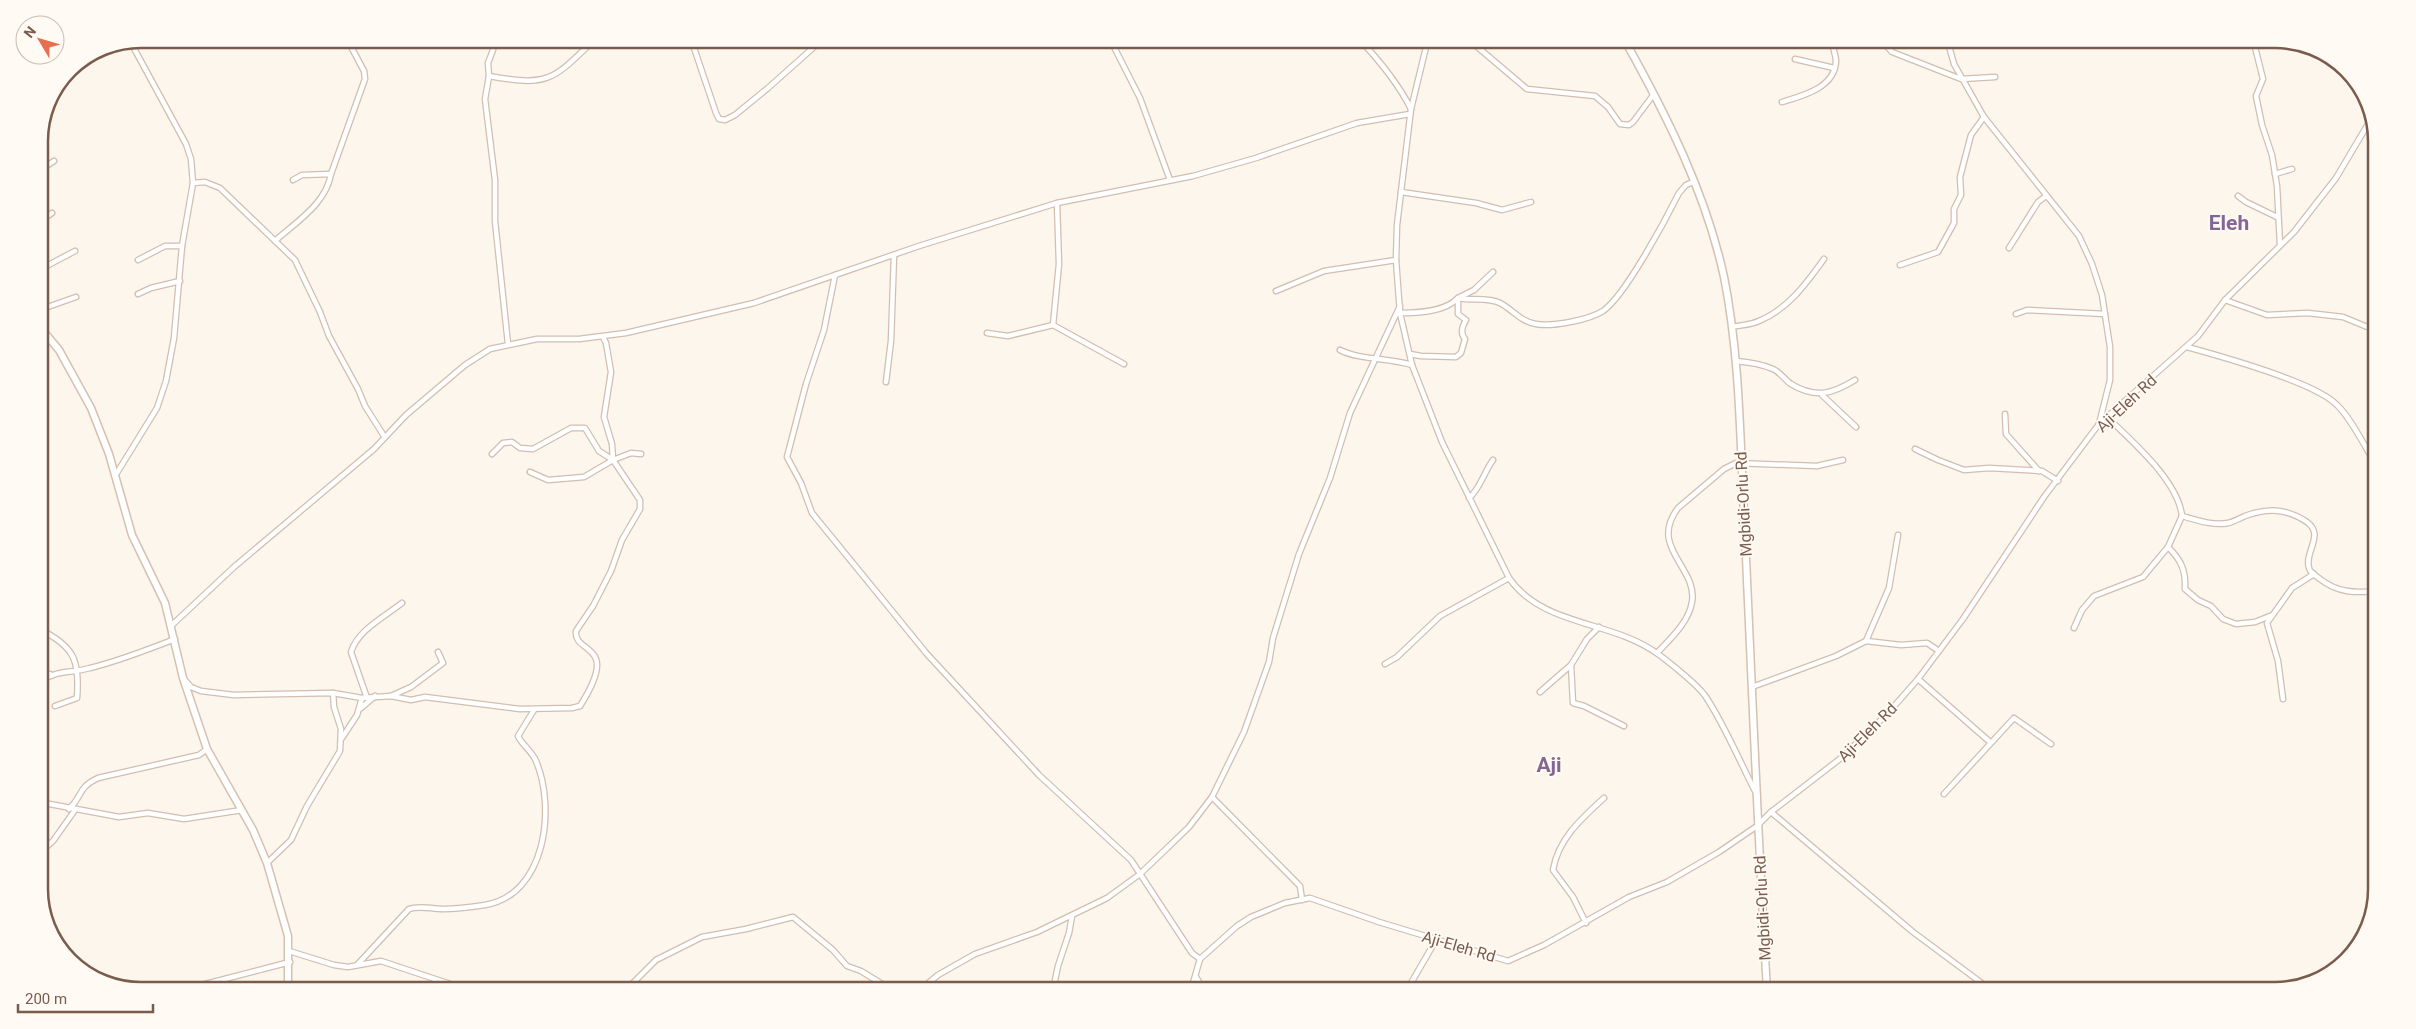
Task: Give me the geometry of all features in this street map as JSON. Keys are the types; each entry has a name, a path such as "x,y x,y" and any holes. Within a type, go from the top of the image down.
{"main road":[{"name":"Mgbidi-Orlu Rd","path":"1629,48 1673,128 1693,182 1723,276 1732,327 1736,361 1752,687 1755,791 1767,982"},
{"path":"48,337 59,350 91,408 115,476 132,535 165,603 172,625 183,678 207,749 253,830 266,863 288,936 290,962 289,982"}],"street":[{"path":"115,476 157,408 174,338 182,246 193,183 191,160 186,144 134,48"},
{"path":"275,241 321,199 329,184 330,174 365,79 364,71 352,48"},
{"path":"493,48 488,63 489,76 485,99 495,180 495,221 508,344"},
{"path":"489,76 515,80 544,80 556,75 585,48"},
{"path":"694,48 716,113 719,119 725,120 736,115 813,48"},
{"path":"1115,48 1140,98 1170,180"},
{"path":"1368,48 1404,95 1411,112"},
{"path":"1426,48 1411,112 1397,225 1396,260 1400,313 1412,365 1442,442 1508,578 1517,590 1550,612 1599,627 1657,653 1705,696 1755,791"},
{"path":"1478,48 1527,90 1595,96 1620,124 1629,125 1633,122 1654,94"},
{"path":"1782,102 1809,94 1826,83 1836,60 1834,48"},
{"path":"1888,48 1892,52 1961,79 1995,76"},
{"path":"1950,48 1961,79 1984,117 2079,236 2092,264 2102,295 2110,346 2110,380 2099,424"},
{"path":"2255,48 2262,79 2256,96 2275,174 2280,245"},
{"path":"1795,60 1834,68"},
{"path":"172,625 234,567 374,449 384,436 469,362 490,349 537,339 626,333 754,303 894,255 1057,203 1124,192 1193,176 1256,158 1357,123 1411,112"},
{"path":"1900,265 1938,252 1954,223 1954,210 1961,195 1960,177 1971,135 1984,117"},
{"name":"Aji-Eleh Rd","path":"1200,958 1224,936 1251,917 1285,903 1310,898 1436,940 1508,961 1586,923 1629,897 1674,877 1757,826 1771,812 1841,758 1888,712 1918,678 1963,619 2044,497 2058,481 2099,424 2187,347 2225,300 2294,232 2336,178 2367,125"},
{"path":"48,165 54,161"},
{"path":"2275,174 2292,169"},
{"path":"293,180 302,175 330,174"},
{"path":"193,183 205,182 220,188 295,260 320,312 329,336 358,389 365,406 384,436"},
{"path":"1458,298 1499,302 1524,320 1534,324 1551,324 1578,320 1602,312 1624,287 1679,193 1686,185 1693,182"},
{"path":"1401,192 1476,203 1502,210 1531,202"},
{"path":"2009,248 2038,202 2046,196"},
{"path":"2238,196 2246,202 2277,216"},
{"path":"1053,325 1059,264 1057,203"},
{"path":"48,216 52,213"},
{"path":"138,260 165,246 182,246"},
{"path":"48,265 75,250"},
{"path":"886,382 891,341 894,255"},
{"path":"1732,327 1758,322 1778,310 1798,294 1824,259"},
{"path":"1276,291 1324,271 1396,260"},
{"path":"1400,313 1422,313 1453,304 1458,298 1474,290 1493,272"},
{"path":"835,275 824,330 806,384 787,456 801,483 812,513 927,654 1039,775 1132,860 1192,953 1200,958 1194,982"},
{"path":"138,294 151,288 180,281"},
{"path":"48,307 76,297"},
{"path":"1410,354 1456,357 1461,353 1465,339 1462,336 1462,327 1466,320 1458,314 1458,298"},
{"path":"2225,300 2267,315 2308,313 2343,317 2368,327"},
{"path":"930,982 938,975 975,954 1072,916 1107,898 1140,874 1189,827 1212,797 1244,732 1269,662 1273,638 1299,554 1330,478 1350,413 1400,306"},
{"path":"2016,314 2027,310 2048,310 2105,314"},
{"path":"987,333 1008,336 1053,325 1124,364"},
{"path":"603,336 606,342 611,372 604,417 612,444 612,460"},
{"path":"2187,347 2316,390 2330,398 2342,411 2368,452"},
{"path":"1340,350 1349,354 1376,357 1412,365"},
{"path":"1736,361 1752,362 1774,370 1804,391 1822,395 1856,427"},
{"path":"1822,395 1855,380"},
{"path":"2005,414 2006,434 2039,471 2058,481"},
{"path":"2074,628 2082,610 2094,596 2143,577 2168,547 2182,516 2181,508 2168,483 2108,418"},
{"path":"183,678 198,690 234,695 333,693 365,698 392,696 411,700 424,697 534,710 555,707 579,707 595,676 596,660 577,640 576,631 609,576 622,540 640,507 640,500 612,460 599,451 585,428 571,428 533,449 520,448 512,442 503,443 492,454"},
{"path":"1915,449 1964,470 1989,468 2039,471"},
{"path":"530,472 548,480 584,477 612,460 631,453 641,454"},
{"path":"1469,498 1476,493 1484,473 1493,460"},
{"path":"1657,653 1683,622 1692,604 1691,586 1668,539 1672,516 1690,498 1724,470 1741,462 1817,466 1843,460"},
{"path":"2182,516 2218,524 2228,523 2270,509 2296,516 2313,527 2313,546 2309,558 2309,569 2338,590 2352,593 2368,592"},
{"path":"1866,641 1889,588 1898,535"},
{"path":"2168,547 2178,557 2186,573 2185,589 2198,600 2211,606 2223,618 2236,624 2254,622 2270,616"},
{"path":"2283,700 2278,661 2266,628 2270,616 2292,588 2314,574"},
{"path":"1385,664 1397,657 1440,616 1495,583 1508,578"},
{"path":"266,863 291,840 307,806 336,760 342,738 361,708 365,698 350,652 353,644 369,628 402,603"},
{"path":"1540,692 1571,665 1587,640 1599,627"},
{"path":"48,634 55,637 72,652 78,670 77,698 55,706"},
{"path":"48,674 78,670 129,658 175,639"},
{"path":"1752,687 1836,656 1866,641 1901,645 1927,643 1939,651"},
{"path":"392,696 410,687 443,663 438,652"},
{"path":"1571,665 1573,703 1584,706 1624,726"},
{"path":"48,676 52,674"},
{"path":"1918,678 1990,742"},
{"path":"188,695 198,690"},
{"path":"333,693 334,707 342,738"},
{"path":"361,708 375,696"},
{"path":"357,965 409,909 416,907 442,909 486,905 502,901 516,890 533,870 542,845 545,815 542,782 536,759 518,736 534,710"},
{"path":"1944,794 2014,718 2051,744"},
{"path":"48,845 72,810 86,784 98,778 199,755 207,749"},
{"path":"1212,797 1300,886 1302,900"},
{"path":"1586,923 1573,898 1553,870 1560,847 1567,835 1604,798"},
{"path":"48,804 119,817 148,814 184,819 242,810"},
{"path":"1771,812 1913,932 1980,982"},
{"path":"1055,982 1058,966 1070,933 1072,916"},
{"path":"634,982 656,960 702,937 746,929 793,917 834,950 847,966 861,971 879,982"},
{"path":"1412,982 1436,940"},
{"path":"289,951 334,965 357,965 381,960 445,982"},
{"path":"213,982 290,962"},
{"path":"1196,977 1199,982"}],"district":[{"name":"Eleh","path":"2229,223"},
{"name":"Aji","path":"1549,765"}]}
